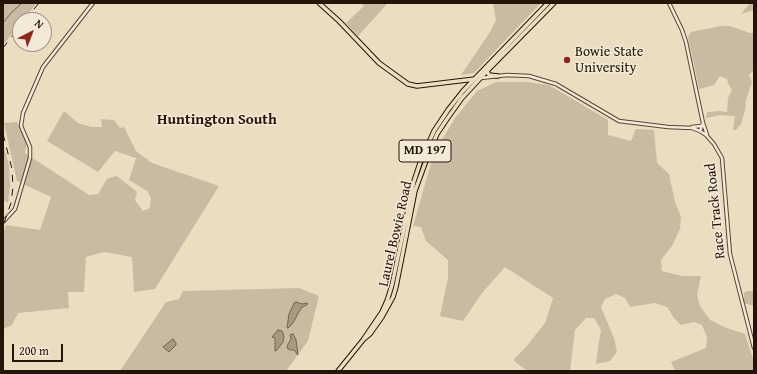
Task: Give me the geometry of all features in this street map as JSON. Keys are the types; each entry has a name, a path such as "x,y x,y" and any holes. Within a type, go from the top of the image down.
{"main road":[{"name":"Race Track Road","path":"319,3 339,21 379,63 404,81 414,86 480,78"},
{"name":"Laurel Bowie Road","path":"338,371 363,340 382,312 391,290 411,192 421,160 440,121 467,86 548,3"},
{"name":"Laurel Bowie Road","path":"363,340 378,324 393,297 397,284 415,191 420,174 440,130 451,112 487,70 554,3"},
{"path":"487,70 488,75 498,76"},
{"path":"462,80 467,83 467,86"}],"street":[{"path":"3,222 15,209 30,158 30,147 21,126 23,113 43,67 93,3"},
{"path":"669,3 685,37 703,123 708,138"},
{"name":"Race Track Road","path":"480,78 498,76 529,76 550,82 563,88 575,97 622,122 687,128 700,131 708,138 716,146 722,158 730,254 754,348"},
{"path":"687,128 701,126 703,123"},
{"path":"700,131 703,123"}],"shaded area":[{"path":"3,3 37,3 30,12 12,12 12,33 3,45"},
{"path":"360,3 388,3 358,36 346,23 364,6"},
{"path":"493,3 541,3 474,73 461,75 490,32 496,20"},
{"path":"750,3 754,3 754,10 741,14"},
{"path":"721,26 730,26 754,33 754,70 749,75 752,82 746,100 741,124 736,130 733,130 735,116 720,115 706,118 707,112 727,112 728,98 732,90 727,79 720,76 714,85 699,89 688,37 691,32"},
{"path":"496,82 526,82 549,85 608,120 608,135 631,141 636,129 654,130 657,163 669,174 675,202 681,217 680,229 672,246 661,260 662,271 682,276 701,276 697,295 700,306 710,320 724,327 745,334 754,362 754,371 675,371 671,362 706,348 707,337 702,325 694,322 681,325 674,318 667,307 655,303 630,307 625,298 616,294 605,299 601,307 614,338 617,352 610,361 596,364 601,330 594,318 586,318 575,330 570,371 527,371 513,360 526,347 545,323 553,298 505,267 482,293 463,321 440,316 448,278 448,260 426,241 421,227 413,226 434,153 455,118 477,91"},
{"path":"64,111 78,123 91,127 102,127 101,119 114,120 120,128 124,127 136,151 152,163 219,186 155,289 134,292 132,257 104,252 86,257 84,292 68,292 69,308 18,313 12,325 3,329 3,233 6,225 40,230 51,197 17,181 4,123 17,122 27,142 25,153 89,195 98,194 107,179 117,176 137,192 135,200 143,211 150,208 151,198 147,191 129,180 136,158 115,151 98,172 47,141"},
{"path":"3,144 9,165 10,186 8,203 3,200"},
{"path":"299,288 319,296 308,341 286,371 120,371 166,302 179,299 183,291"},
{"path":"754,291 754,306 744,303 744,292"},
{"path":"294,303 308,304 301,308 293,323 287,328 289,314"},
{"path":"278,330 282,331 284,336 283,342 275,351 275,338 272,337"},
{"path":"293,334 296,340 298,355 294,350 287,348 291,339 290,335"},
{"path":"173,339 176,345 169,352 163,347"}],"waterway":[{"path":"3,23 22,3"}],"railway":[{"path":"32,12 39,3"},
{"path":"3,48 12,36"},
{"path":"3,134 12,169 13,187 11,203 3,226"}],"place":[{"name":"Bowie State University","path":"567,60"}],"district":[{"name":"Huntington South","path":"217,120"}]}
